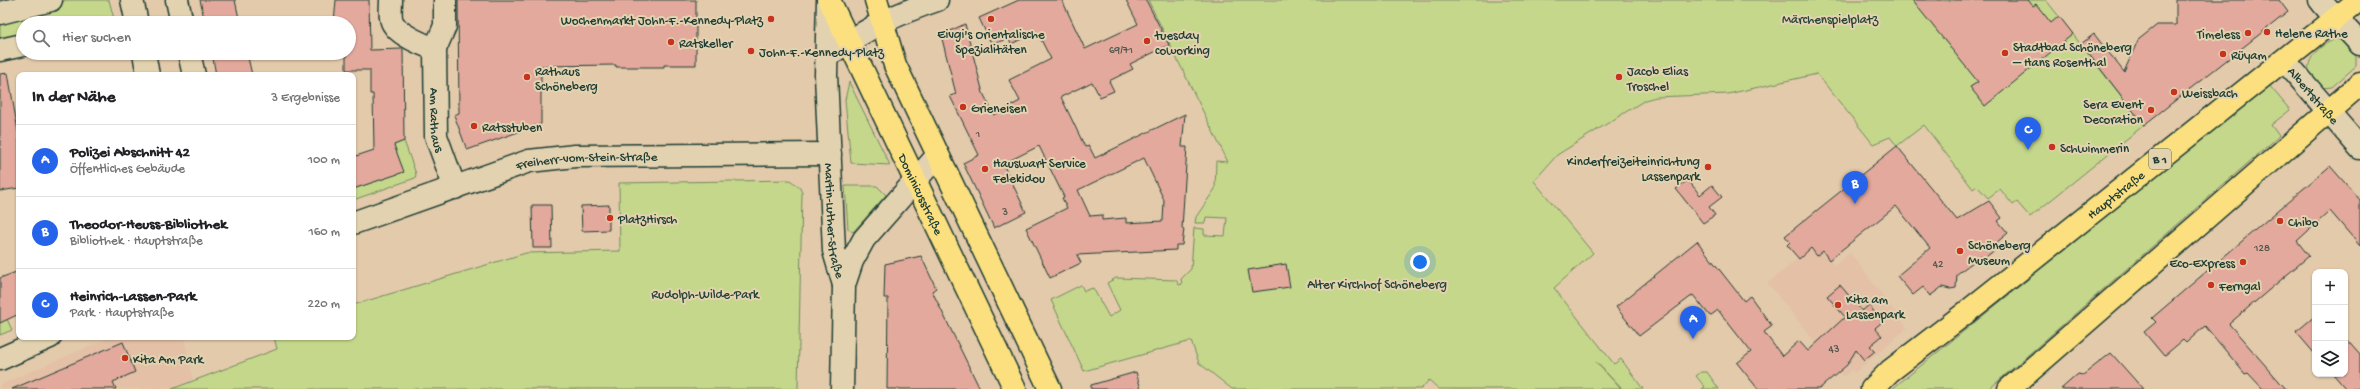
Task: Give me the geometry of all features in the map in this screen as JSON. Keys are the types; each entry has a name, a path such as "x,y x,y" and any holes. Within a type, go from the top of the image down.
{"main road":[{"name":"Dominicusstraße","path":"828,0 916,181 933,220 1014,389"},
{"path":"876,0 895,65 937,156 1050,389"},
{"name":"Hauptstraße","path":"1872,389 1893,369 2359,0"},
{"path":"2009,389 2360,84"}],"street":[{"path":"0,13 51,0"},
{"path":"132,0 135,16"},
{"path":"177,0 180,16"},
{"path":"391,0 391,18 394,26 417,42 435,50"},
{"name":"Am Rathaus","path":"445,0 445,26 435,50 436,136 455,188"},
{"path":"828,0 826,58 830,154"},
{"path":"826,58 849,41 882,24 937,0"},
{"path":"2320,0 2335,19 2349,31 2360,44"},
{"path":"0,50 16,47"},
{"path":"145,60 147,72"},
{"path":"191,60 193,72"},
{"name":"Albertstraße","path":"2284,60 2360,148"},
{"name":"Martin-Luther-Straße","path":"830,154 834,251 844,285"},
{"name":"Freiherr-vom-Stein-Straße","path":"356,222 529,161 575,156 830,154"},
{"name":"Martin-Luther-Straße","path":"842,389 844,285 852,261 864,240 937,156"},
{"path":"0,359 43,340"}],"shaded area":[{"name":"Kita am Lassenpark","path":"1811,248 1817,256 1823,251 1834,266 1850,253 1907,328 1854,373 1852,370 1843,377 1768,283"},
{"name":"Kita Am Park","path":"104,340 185,340 193,380 172,389 0,389 0,385"}],"green space":[{"path":"66,0 109,0 113,16 19,16 53,7"},
{"path":"1148,0 2046,0 2144,125 2030,217 2017,202 2013,205 2000,189 1988,198 1977,186 1973,189 1924,125 1897,146 1890,137 1873,144 1817,74 1728,94 1656,97 1645,100 1557,155 1534,181 1593,253 1554,288 1614,364 1621,359 1643,389 1622,389 1596,362 1621,389 1439,389 1429,380 1421,389 1232,389 1199,363 1191,341 1084,371 1051,300 1081,285 1084,291 1093,288 1109,317 1120,310 1107,283 1116,278 1176,280 1179,285 1182,284 1181,279 1191,269 1194,228 1204,229 1204,235 1225,236 1227,218 1206,217 1205,223 1195,223 1196,217 1215,189 1216,161 1228,162"},
{"path":"16,17 16,40 0,43 0,21"},
{"path":"2337,39 2345,41 2356,54 2356,66 2332,87 2322,88 2310,73 2310,62 2312,57 2321,47 2332,40"},
{"path":"849,82 890,165 851,163 845,100"},
{"path":"2269,85 2290,110 2271,125 2279,136 1989,389 1892,389"},
{"path":"404,141 416,174 415,178 356,199 356,188 403,172 394,145"},
{"name":"Rudolph-Wilde-Park","path":"790,180 800,188 802,193 798,389 172,389 277,349 275,340 356,340 356,304 526,253 620,251 619,183"},
{"path":"845,186 877,186 886,195 853,232 848,229"},
{"path":"7,319 12,330 0,335 0,323"},
{"path":"1701,372 1707,372 1719,389 1702,389 1705,387 1696,376"}],"building":[{"path":"200,0 235,0 238,16 203,16"},
{"path":"336,0 369,0 370,50 403,49 404,141 394,145 404,172 356,188 356,156 374,150 373,94 370,94 370,70 346,70 346,60 356,60 356,16 335,16"},
{"name":"Rathaus Schöneberg","path":"458,0 696,0 696,65 664,65 664,67 616,67 616,65 541,66 541,124 467,150 454,115 459,113"},
{"path":"1019,0 1062,0 1085,49 1138,24 1126,0 1146,0 1169,45 1130,64 1133,69 1109,81 1114,91 1100,97 1092,82 1061,97 1085,147 1089,146 1095,158 1185,114 1182,147 1187,147 1182,245 1176,245 1176,250 1077,255 1081,263 1050,278 1026,228 1067,208 1062,198 1064,197 1039,146 1003,164 1026,212 994,228 963,163 979,155 950,96 956,94 941,35 965,24 983,93 994,115 1020,101 1009,80 1051,59 1037,32 1011,44 1008,38 992,45 979,18","holes":["1144,158 1164,200 1163,221 1126,223 1126,218 1102,220 1102,215 1090,216 1078,190"]},
{"name":"Stadtbad Schöneberg – Hans Rosenthal","path":"1912,0 2028,0 2033,6 2036,4 2051,23 2059,16 2073,34 1985,106 1970,87 1978,82"},
{"path":"2176,0 2279,0 2288,12 2144,125 2081,44 2094,34 2124,72 2138,40 2157,25 2176,25"},
{"path":"213,60 249,60 251,72 215,72"},
{"path":"8,73 16,120 16,188 0,191 0,74"},
{"path":"1897,146 1957,220 1989,201 2002,218 1998,221 2008,233 1996,243 1999,247 1983,259 1981,256 1957,274 1956,288 1950,289 1942,287 1930,296 1923,287 1913,295 1897,276 1930,248 1896,206 1829,260 1823,251 1817,256 1811,248 1799,259 1787,245 1790,242 1785,236"},
{"path":"2330,166 2360,200 2360,246 2330,211 2297,241 2309,256 2229,324 2286,389 2263,389 2248,373 2245,374 2205,326 2186,343 2183,340 2164,356 2144,332 2156,322 2152,318"},
{"path":"1688,180 1700,195 1712,185 1722,197 1709,207 1715,215 1703,223 1676,189"},
{"path":"532,205 551,205 552,248 533,248"},
{"path":"609,205 609,230 582,231 581,206"},
{"path":"1697,241 1744,301 1750,296 1772,326 1764,332 1782,356 1799,341 1808,351 1845,317 1827,296 1840,285 1862,311 1869,305 1882,322 1875,328 1882,336 1870,346 1875,351 1864,360 1856,350 1847,365 1819,389 1758,389 1737,363 1751,352 1718,310 1710,316 1693,295 1639,336 1616,307"},
{"path":"921,256 936,288 932,291 980,389 887,389 888,298 884,298 885,264"},
{"path":"1286,264 1290,287 1252,292 1248,270"},
{"path":"16,272 16,315 0,323 0,278"},
{"path":"2312,319 2312,351 2296,332"},
{"path":"2348,340 2360,354 2360,389 2346,389 2336,377 2348,377"},
{"path":"123,342 135,372 113,382 116,389 12,389"},
{"path":"2111,353 2143,389 2061,389 2078,374 2083,375"},
{"path":"1136,372 1141,389 1091,389 1091,385"}],"place":[{"name":"Wochenmarkt John-F.-Kennedy-Platz","path":"771,19"},
{"name":"Eivgi's Orientalische Spezialitäten","path":"991,19"},
{"name":"Helene Rathe","path":"2267,32"},
{"name":"Timeless","path":"2248,33"},
{"name":"tuesday coworking","path":"1147,41"},
{"name":"Ratskeller","path":"671,42"},
{"name":"John-F.-Kennedy-Platz","path":"751,51"},
{"name":"Stadtbad Schöneberg – Hans Rosenthal","path":"2005,53"},
{"name":"Rüyam","path":"2223,54"},
{"name":"Rathaus Schöneberg","path":"527,77"},
{"name":"Jacob Elias Troschel","path":"1619,77"},
{"name":"Weissbach","path":"2174,92"},
{"name":"Grieneisen","path":"963,107"},
{"name":"Sera Event Decoration","path":"2151,110"},
{"name":"Ratsstuben","path":"474,126"},
{"name":"Schwimmerin","path":"2052,147"},
{"name":"Heinrich-Lassen-Park","path":"2028,150"},
{"name":"Kinderfreizeiteinrichtung Lassenpark","path":"1708,167"},
{"name":"Hauswart Service Felekidou","path":"985,169"},
{"name":"Theodor-Heuss-Bibliothek","path":"1855,204"},
{"name":"PlatzHirsch","path":"610,218"},
{"name":"Chibo","path":"2280,221"},
{"name":"Schöneberg Museum","path":"1960,251"},
{"name":"Eco-Express","path":"2243,262"},
{"name":"Ferngal","path":"2211,285"},
{"name":"Kita am Lassenpark","path":"1838,305"},
{"name":"Polizei Abschnitt 42","path":"1693,339"},
{"name":"Kita Am Park","path":"125,358"}],"park label":[{"name":"Märchenspielplatz","path":"1830,18"},
{"name":"Alter Kirchhof Schöneberg","path":"1377,283"}]}
